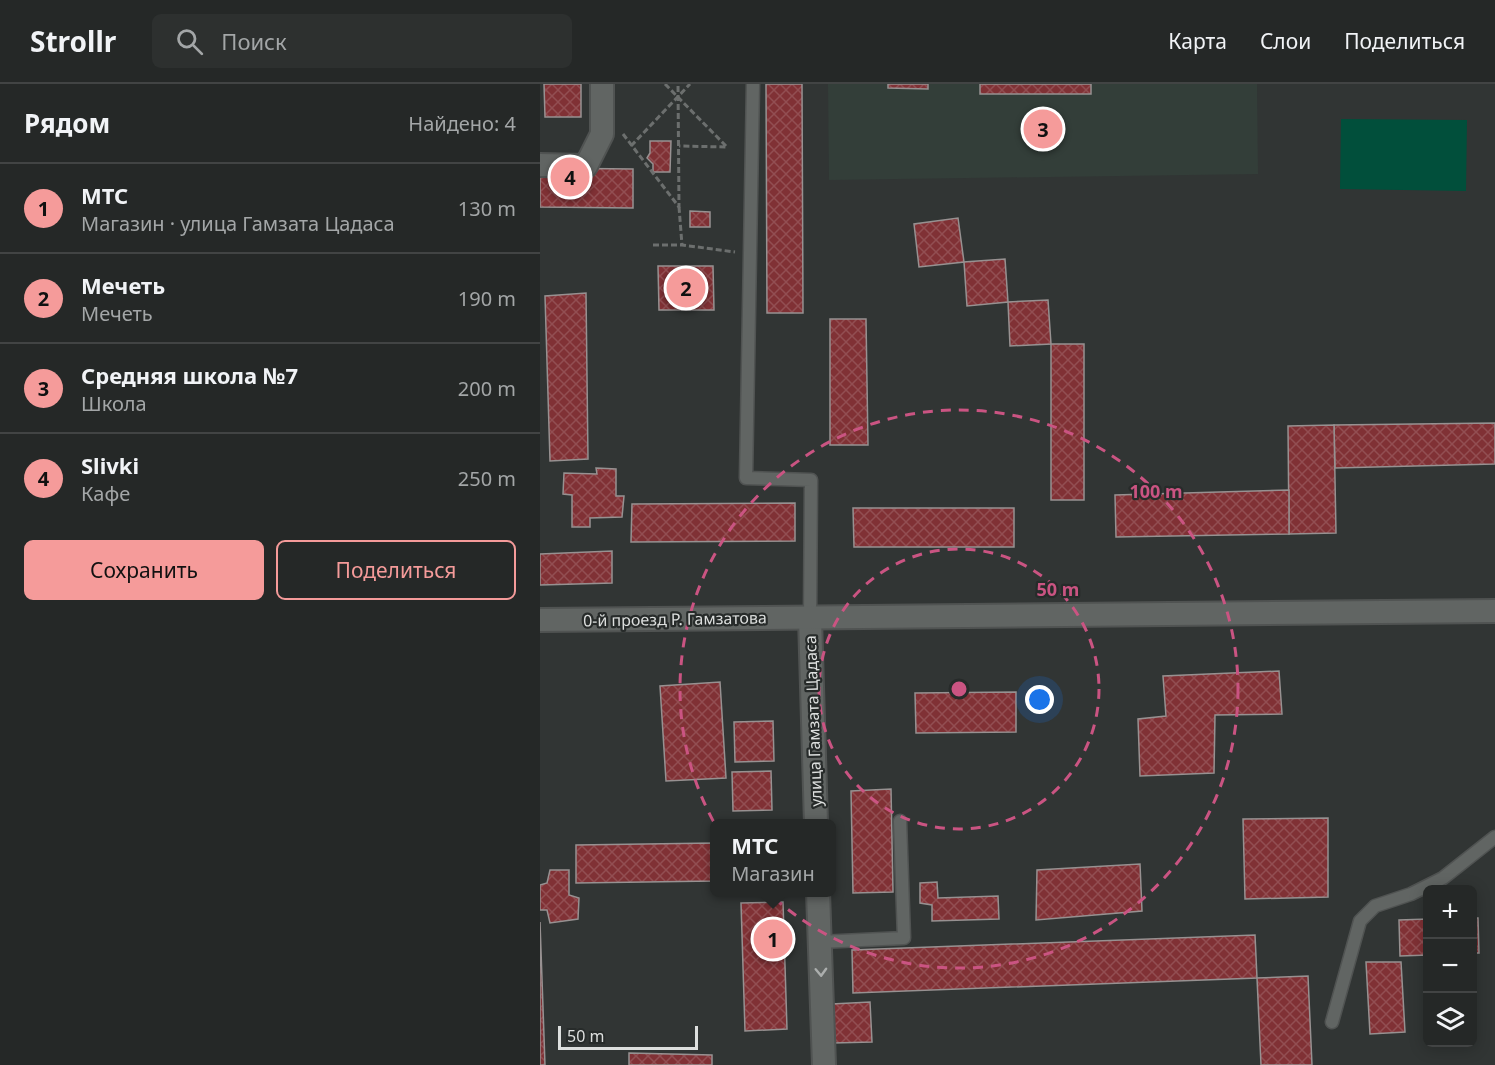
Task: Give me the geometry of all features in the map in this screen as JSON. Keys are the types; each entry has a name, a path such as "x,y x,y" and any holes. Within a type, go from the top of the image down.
{"street":[{"path":"540,165 586,166 602,134 602,95"},
{"name":"0-й проезд Р. Гамзатова","path":"540,620 1495,610"},
{"name":"улица Гамзата Цадаса","path":"810,618 816,819"},
{"path":"818,897 824,1065"}],"lane":[{"path":"753,84 746,478 811,480 810,618"},
{"path":"820,942 904,938 900,821"},
{"path":"1332,1022 1360,921 1375,906 1412,894 1443,878 1495,837"}],"path":[{"path":"665,84 728,147 679,146"},
{"path":"678,84 679,207 682,245"},
{"path":"631,146 690,84"},
{"path":"602,95 631,146 679,207"},
{"path":"653,245 682,245 750,254"}],"shaded area":[{"path":"828,84 1257,84 1258,174 829,180"}],"green space":[{"path":"1341,119 1467,120 1466,191 1340,189"}],"building":[{"path":"544,84 581,84 581,117 545,117"},
{"path":"766,84 802,84 803,313 767,313"},
{"path":"888,84 928,84 928,89 888,88"},
{"path":"980,84 1091,84 1091,94 980,94"},
{"path":"650,141 671,141 670,172 653,172 653,164 647,158 650,153"},
{"path":"540,168 633,169 633,208 540,207"},
{"path":"690,211 710,212 710,227 690,227"},
{"path":"958,218 964,262 919,267 914,224"},
{"path":"1005,259 1008,302 967,306 964,262"},
{"path":"658,266 713,266 714,310 659,310"},
{"path":"586,293 588,459 550,461 545,296"},
{"path":"1048,300 1051,344 1010,346 1008,302"},
{"path":"830,319 866,319 868,445 830,445"},
{"path":"1051,344 1084,344 1084,500 1051,500"},
{"path":"1495,423 1495,464 1335,468 1334,425"},
{"path":"1334,425 1336,533 1289,534 1288,426"},
{"path":"596,468 616,469 616,496 624,496 622,517 590,518 590,527 572,527 572,495 563,494 564,473 597,474"},
{"path":"1289,490 1289,534 1116,537 1115,495"},
{"path":"795,503 795,541 631,542 632,504"},
{"path":"853,508 1014,508 1014,547 854,547"},
{"path":"612,551 612,583 540,585 540,554"},
{"path":"1279,671 1282,714 1215,715 1214,773 1140,776 1138,719 1166,716 1163,676"},
{"path":"720,682 726,778 666,781 660,686"},
{"path":"1016,692 1016,732 916,733 915,693"},
{"path":"773,721 774,761 735,762 734,722"},
{"path":"771,771 772,810 733,811 732,772"},
{"path":"891,789 893,892 853,893 851,791"},
{"path":"1328,818 1328,897 1245,899 1243,819"},
{"path":"710,843 710,881 576,883 576,845"},
{"path":"1140,864 1142,911 1036,920 1037,870"},
{"path":"550,870 569,870 569,895 579,898 578,919 550,923 547,910 540,910 540,885 547,883"},
{"path":"937,882 938,898 998,896 999,919 932,921 932,905 920,903 920,883"},
{"path":"783,902 787,1029 745,1031 741,903"},
{"path":"1477,918 1478,918 1479,953 1477,953"},
{"path":"1423,919 1423,955 1400,956 1399,920"},
{"path":"540,922 545,1065 540,1065"},
{"path":"1255,935 1257,978 853,993 852,950"},
{"path":"1366,962 1401,962 1405,1032 1370,1034"},
{"path":"1308,976 1312,1065 1261,1065 1257,978"},
{"path":"870,1002 872,1042 833,1043 832,1004"},
{"path":"629,1053 712,1055 712,1065 629,1065"}],"place":[{"name":"Средняя школа №7","path":"1043,129"},
{"name":"Slivki","path":"570,177"},
{"name":"Мечеть","path":"686,288"},
{"name":"МТС","path":"773,939"}]}
